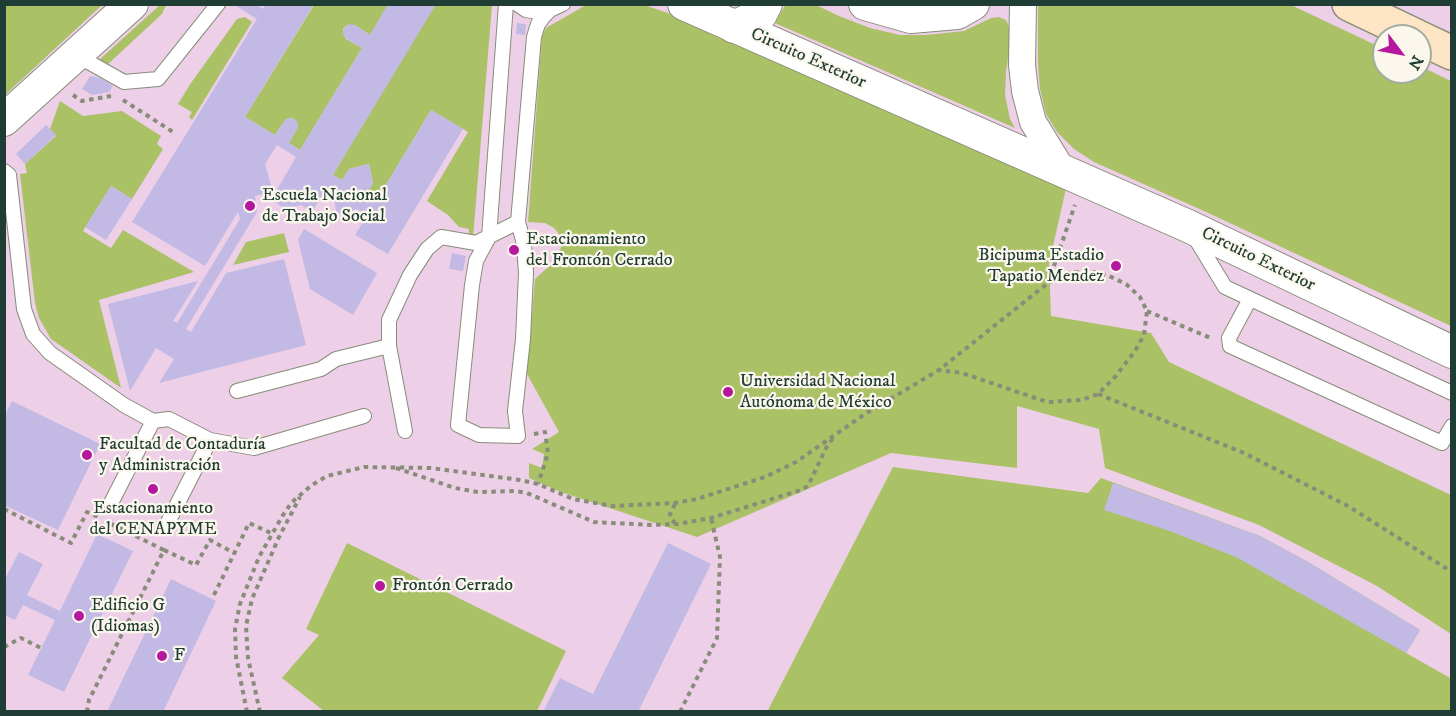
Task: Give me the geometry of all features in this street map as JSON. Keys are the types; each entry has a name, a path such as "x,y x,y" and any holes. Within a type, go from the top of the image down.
{"main road":[{"path":"1349,4 1391,24"},
{"path":"1432,44 1452,53"}],"street":[{"path":"4,120 132,4"},
{"name":"Circuito Exterior","path":"684,4 1188,226 1452,352"},
{"path":"734,27 760,14 766,4"},
{"path":"865,4 911,17 957,13 973,4"},
{"path":"1023,4 1022,65 1025,91 1033,122 1063,171"}],"lane":[{"path":"76,55 124,82 158,79 218,4"},
{"path":"506,4 489,237 476,261 472,285 458,425 480,435 518,436 515,411 523,339 526,273 524,244 518,222 534,37 538,24 557,7"},
{"path":"517,4 526,10 537,12 557,7"},
{"path":"4,171 9,175 24,309 33,334 50,353 124,405 153,421 169,419 210,440 255,448 364,416"},
{"path":"405,431 389,345 389,320 410,275 427,249 441,237 476,243 518,222"},
{"path":"1188,226 1225,287 1452,393"},
{"path":"1250,299 1229,338 1230,346 1442,443 1452,426"},
{"path":"237,391 321,369 336,359 389,345"},
{"path":"111,503 153,421"},
{"path":"165,528 210,440"}],"path":[{"path":"53,76 82,101 114,95 173,132"},
{"path":"1048,284 1075,209 1074,191 1063,171"},
{"path":"247,711 236,657 235,629 248,579 271,533 292,502 312,485 339,472 364,467 390,466 475,473 538,484 573,499 612,506 675,503 709,496 765,477 796,462 837,433 939,370 1048,284 1068,273 1088,271 1107,275 1126,284 1140,297 1147,311 1144,335 1135,351 1098,394 1082,400 1047,402 962,373 939,370"},
{"path":"1147,311 1230,346"},
{"path":"1098,394 1244,453 1348,506 1452,572"},
{"path":"518,436 545,432 548,453 538,484"},
{"path":"390,466 455,488 477,492 527,493 594,522 677,524 711,518 801,490 808,486 822,456 837,433"},
{"path":"817,448 822,456"},
{"path":"260,711 248,658 246,626 256,589 279,537 302,494"},
{"path":"675,503 670,514 671,519 677,524"},
{"path":"4,509 70,543 87,512 196,565 210,540 234,554"},
{"path":"680,711 717,638 720,557 711,518"},
{"path":"214,594 249,523 271,533"},
{"path":"87,711 89,700 164,550"},
{"path":"4,647 21,638 41,648"}],"shaded area":[{"name":"Universidad Nacional Autónoma de México","path":"4,5 1451,5 1451,711 5,711"}],"green space":[{"path":"5,4 102,4 102,5 5,95"},
{"path":"786,4 816,5 870,28 900,35 964,31 991,18 999,17 1006,20 1011,39 1005,95 1010,119 1015,128 775,23"},
{"path":"1289,4 1372,43 1372,84 1432,84 1432,72 1451,81 1451,326 1094,162 1074,149 1057,132 1046,114 1040,89 1038,64 1038,5"},
{"path":"160,5 166,5 162,14 107,65 99,60"},
{"path":"314,5 388,5 370,35 355,25 347,25 343,29 346,39 362,48 300,150 289,143 298,127 293,118 286,119 275,135 245,117"},
{"path":"432,5 492,5 473,238 468,238 469,229 459,227 448,215 427,201 468,132 431,110 375,203 365,197 373,183 369,164 349,169 342,180 333,175"},
{"path":"586,5 644,5 683,18 1067,184 1049,264 1051,316 1151,333 1169,362 1451,495 1451,634 1377,586 1259,525 1105,468 1099,429 1017,406 1017,468 891,453 697,537 561,492 529,478 529,463 542,468 544,454 532,449 559,432 527,374 535,279 555,261 562,245 560,235 554,228 545,223 528,222 542,36 546,28"},
{"path":"245,17 252,22 192,120 189,117 192,112 178,104 237,19"},
{"path":"60,101 83,116 122,111 161,136 157,144 163,149 132,199 111,186 83,231 111,248 123,230 194,272 99,300 121,388 51,339 39,318 35,303 20,174 27,173 25,164 56,136 50,129"},
{"path":"284,233 289,252 233,265 246,242"},
{"path":"893,467 1088,493 1101,478 1260,536 1308,562 1420,630 1406,653 1452,679 1451,712 767,712"},
{"name":"Frontón Cerrado","path":"347,543 566,651 537,711 324,711 282,678 319,635 306,629"}],"building":[{"path":"233,4 256,4 263,9 266,4 314,4 245,117 275,135 286,119 293,118 298,127 289,143 300,150 362,48 344,37 345,27 350,24 355,25 370,35 388,4 432,4 435,6 333,175 342,180 349,169 369,164 373,183 365,197 375,203 431,110 463,129 388,254 355,235 367,215 357,209 337,214 333,195 325,190 312,212 301,205 286,209 271,200 296,157 277,145 265,164 273,192 255,196 257,212 186,329 191,332 226,273 284,259 306,345 159,383 174,359 156,348 130,391 108,304 198,281 173,321 177,323 240,219 238,212 205,266 132,222 257,19"},
{"path":"517,23 526,24 525,35 516,34"},
{"path":"90,76 100,78 113,86 109,92 92,95 82,89"},
{"path":"46,125 56,135 25,164 16,154"},
{"path":"111,186 132,199 106,240 85,227"},
{"path":"304,229 377,273 353,315 310,289 298,240"},
{"path":"452,253 466,256 463,271 449,269"},
{"path":"12,401 100,444 58,530 4,505 4,417"},
{"path":"1113,483 1260,536 1308,562 1420,630 1406,653 1236,557 1167,530 1104,510"},
{"name":"Edificio G (Idiomas)","path":"97,534 133,551 64,692 28,675 55,620 23,605 15,620 4,615 4,581 19,552 43,564 27,595 60,611"},
{"path":"668,543 711,564 638,712 543,712 560,678 593,694"},
{"name":"F","path":"171,579 216,601 163,712 107,712"}],"place":[{"name":"Escuela Nacional de Trabajo Social","path":"250,206"},
{"name":"Estacionamiento del Frontón Cerrado","path":"514,250"},
{"name":"Bicipuma Estadio Tapatio Mendez","path":"1116,266"},
{"name":"Universidad Nacional Autónoma de México","path":"728,392"},
{"name":"Facultad de Contaduría y Administración","path":"87,455"},
{"name":"Estacionamiento del CENAPYME","path":"153,489"},
{"name":"Frontón Cerrado","path":"380,586"},
{"name":"Edificio G (Idiomas)","path":"79,616"},
{"name":"F","path":"162,656"}]}
